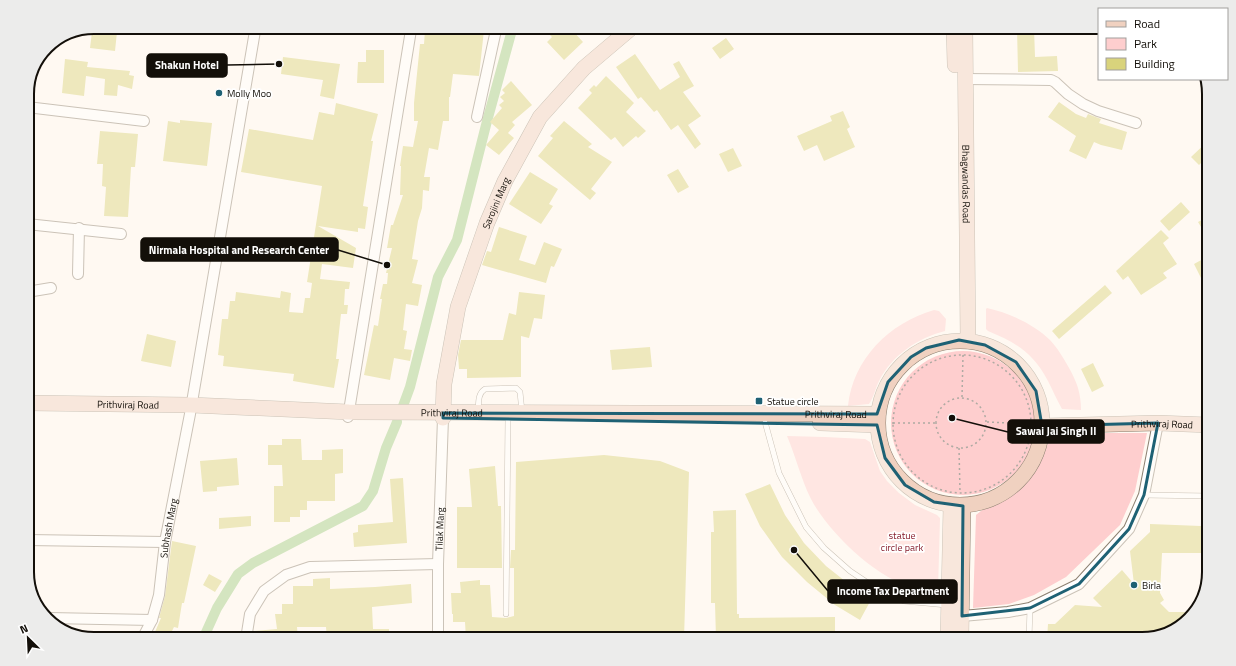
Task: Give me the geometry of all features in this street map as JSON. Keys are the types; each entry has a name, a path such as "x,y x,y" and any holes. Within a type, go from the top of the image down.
{"street":[{"name":"Subhash Marg","path":"146,632 152,620 160,595 165,542 190,410 255,34"},
{"path":"348,414 410,34"},
{"path":"477,117 495,34"},
{"name":"Sarojini Marg","path":"443,415 444,384 458,307 487,223 505,181 540,117 584,68 620,34"},
{"name":"Bhagwandas Road","path":"954,34 963,345"},
{"name":"Bhagwandas Road","path":"963,345 965,34"},
{"path":"965,79 1051,80 1083,104 1098,111 1136,123"},
{"path":"34,108 144,121"},
{"path":"34,225 79,228 121,234"},
{"path":"78,274 79,228"},
{"path":"34,291 51,288"},
{"path":"942,343 963,345 985,344 1001,352 1020,366 1027,375 1036,391 1041,408 1036,425 1041,439 1031,465 1023,476 1002,494 977,504 958,501 934,502 918,495 893,473 884,458 879,442 877,420 881,397 888,382 911,357 926,348 942,343"},
{"name":"Prithviraj Road","path":"34,403 190,410 348,414 765,422 877,420"},
{"name":"Prithviraj Road","path":"34,412 190,410"},
{"name":"Tilak Marg","path":"438,632 438,564 443,415"},
{"name":"Prithviraj Road","path":"517,417 877,420"},
{"path":"957,609 1008,612 1030,608 1079,584 1130,529 1144,495 1158,423"},
{"name":"Prithviraj Road","path":"1036,425 1158,423 1202,425"},
{"path":"958,501 957,609 961,632"},
{"path":"34,540 165,542"},
{"path":"247,632 250,614 264,591 286,576 310,567 438,564"},
{"path":"950,632 957,609"},
{"path":"56,618 152,620"}],"lane":[{"path":"478,416 479,397 485,389 516,388 520,392 517,417 506,614"},
{"path":"765,422 778,473 806,526 824,548 850,570 874,587 904,601 957,609"},
{"path":"1144,495 1202,496"},
{"path":"1029,632 1030,608"}],"path":[{"path":"962,398 963,345"},
{"path":"958,501 948,491 926,483 916,476 902,457 897,446 893,423 894,411 898,399 906,384 919,370 963,345"},
{"path":"958,501 1000,481 1008,475 1015,468 1026,450 1036,425 1020,386 1010,374 988,360 974,356 963,345"},
{"path":"962,398 972,401 980,408 986,422 982,436 978,441 972,445 959,448 952,446 942,439 936,423 938,413 944,405 952,400 962,398"},
{"path":"986,422 1036,425"},
{"path":"893,423 936,423"},
{"path":"958,501 959,448"}],"highlighted area":[{"path":"959,340 985,345 1016,362 1036,391 1042,426 1158,423 1144,495 1129,529 1079,584 1030,608 962,616 963,506 934,502 905,485 885,458 877,425 443,418 443,413 877,414 888,382 911,357 926,348"}],"green space":[{"path":"987,308 1004,313 1029,324 1044,334 1054,344 1074,377 1081,401 1081,410 1062,409 1042,371 1030,356 1008,340 986,329"},
{"path":"934,310 939,311 946,319 945,331 925,338 898,356 884,372 869,404 848,406 851,389 857,373 876,345 902,324"},
{"path":"956,351 970,351 997,359 1009,367 1019,377 1030,395 1034,409 1034,437 1030,451 1019,469 1009,479 991,490 970,495 956,495 929,487 917,479 907,469 896,451 891,430 891,416 899,389 907,377 917,367 935,356"},
{"path":"1053,433 1147,433 1135,491 1120,525 1066,577 1034,595 1009,604 973,608 976,515 1013,492 1024,483 1034,470"},
{"name":"statue circle park","path":"787,436 865,439 870,442 880,471 887,481 899,493 915,505 937,515 940,518 938,591 917,589 900,583 885,575 870,565 841,539 829,526 811,499 804,484"}],"building":[{"path":"92,34 117,34 115,51 90,48"},
{"path":"425,34 484,34 479,76 453,74 449,97 449,121 443,121 438,150 429,148 424,177 430,177 429,191 423,190 422,208 418,221 412,259 418,260 412,283 422,285 418,306 406,304 403,330 407,331 404,349 412,350 410,361 394,358 390,380 364,375 374,325 378,326 382,299 380,299 383,284 387,284 388,273 386,273 392,248 387,248 391,225 393,225 403,195 400,195 400,166 403,146 413,147 418,121 414,121 414,103 420,44 424,44"},
{"path":"549,34 576,34 583,42 564,60 547,42 552,37"},
{"path":"1017,34 1034,34 1035,57 1057,56 1058,71 1018,72"},
{"path":"726,38 734,49 720,59 712,48"},
{"path":"366,50 384,50 384,83 357,83 358,62 366,62"},
{"path":"635,54 660,90 680,77 673,64 679,61 694,86 683,92 701,116 688,125 701,144 695,149 678,125 671,130 657,110 654,112 641,97 638,99 616,67"},
{"path":"283,57 340,64 334,99 320,96 323,80 281,74"},
{"path":"65,59 88,62 87,67 130,71 129,75 134,76 132,89 118,85 117,96 104,95 105,79 86,76 84,96 62,93"},
{"path":"606,76 634,103 626,112 646,131 638,138 636,136 623,147 615,137 611,140 578,108 592,93 589,90 594,85 596,87"},
{"path":"511,81 532,105 512,122 515,125 508,133 514,138 499,155 486,145 499,130 490,122 502,108 499,105 504,101 500,97 505,93 502,90"},
{"path":"1059,102 1076,114 1086,118 1088,114 1101,119 1099,123 1127,132 1122,150 1094,142 1086,159 1069,151 1076,136 1048,117"},
{"path":"336,103 378,114 371,141 373,141 363,206 368,207 365,229 358,228 358,232 318,226 356,248 353,268 322,264 320,279 350,282 349,289 345,289 344,305 348,305 347,314 341,314 336,359 339,359 334,388 293,381 294,374 223,366 224,356 218,355 222,319 228,319 230,301 235,301 236,292 280,298 281,291 291,293 289,312 303,313 305,298 310,298 312,283 307,282 322,186 241,172 249,129 313,140 319,112 334,115"},
{"path":"843,111 850,127 847,129 855,147 824,161 817,145 804,151 797,136 832,121 830,116"},
{"path":"180,120 212,123 207,166 163,161 168,121 180,123"},
{"path":"564,121 592,144 588,147 612,162 591,189 596,193 590,200 538,156 553,138 550,136"},
{"path":"100,131 138,134 135,167 131,167 128,217 104,216 106,187 102,186 103,164 97,164"},
{"path":"1202,147 1202,162 1199,165 1191,157"},
{"path":"733,148 742,166 728,172 719,154"},
{"path":"678,169 689,187 678,193 667,175"},
{"path":"530,172 558,189 549,204 553,206 541,224 509,204"},
{"path":"1181,202 1190,212 1169,231 1160,221"},
{"path":"1202,220 1202,229 1198,222"},
{"path":"499,227 527,236 519,260 535,265 544,242 562,249 554,267 551,266 546,283 482,265 487,251 491,252"},
{"path":"1161,230 1169,238 1163,243 1177,264 1163,273 1167,278 1141,295 1128,276 1123,280 1116,271"},
{"path":"1202,260 1202,280 1194,264"},
{"path":"1105,285 1112,293 1059,339 1052,331"},
{"path":"519,292 545,295 542,319 534,318 529,338 521,336 521,377 467,378 467,369 459,369 458,355 461,340 503,340 509,313 516,315"},
{"path":"147,334 176,341 171,367 141,361"},
{"path":"650,347 652,367 612,370 610,350"},
{"path":"1093,363 1104,386 1092,392 1081,369"},
{"path":"282,439 301,439 302,460 322,460 322,450 343,449 343,473 335,474 335,501 307,501 307,510 300,510 300,517 290,517 290,522 274,522 274,486 283,486 282,465 268,465 268,445 282,445"},
{"path":"604,455 660,461 689,472 684,632 466,632 465,622 453,622 451,593 461,593 460,582 480,580 480,585 490,585 492,617 506,618 514,616 514,568 510,568 511,550 515,550 516,462"},
{"path":"237,458 239,485 217,487 217,491 203,492 200,461"},
{"path":"495,466 498,506 501,506 502,568 457,568 457,507 472,507 469,469"},
{"path":"403,478 407,543 354,547 353,533 358,532 358,525 393,522 390,479"},
{"path":"770,484 785,515 804,543 826,566 850,585 872,598 860,620 835,605 807,582 782,557 760,526 745,494"},
{"path":"736,510 737,614 739,614 739,618 835,617 835,632 716,632 715,603 711,603 711,532 714,532 713,511"},
{"path":"251,516 251,526 219,529 219,518"},
{"name":"Birla","path":"1150,524 1201,526 1201,553 1162,553 1160,593 1164,600 1160,603 1169,612 1187,612 1182,617 1172,624 1158,630 1142,632 1047,632 1048,624 1055,624 1075,605 1102,607 1093,598 1122,570 1134,584 1130,551 1150,532"},
{"path":"172,541 196,546 184,603 182,603 178,628 174,627 172,632 155,632 161,618 159,618 165,596"},
{"path":"209,574 222,581 215,592 203,585"},
{"path":"330,578 330,589 411,584 412,603 372,607 373,629 389,629 389,632 326,632 326,627 297,627 297,632 254,632 277,629 275,614 282,614 282,604 293,604 293,586 313,586 313,579"}],"waterway":[{"path":"403,406 410,387 438,277 457,240 511,34"},
{"path":"206,632 217,608 238,574 253,563 363,506 373,491 386,448 397,422"}],"place":[{"name":"Shakun Hotel","path":"279,64"},
{"name":"Molly Moo","path":"219,93"},
{"name":"Nirmala Hospital and Research Center","path":"387,265"},
{"name":"Statue circle","path":"759,401"},
{"name":"Sawai Jai Singh II","path":"952,418"},
{"name":"Income Tax Department","path":"794,550"},
{"name":"Birla","path":"1134,585"}]}
